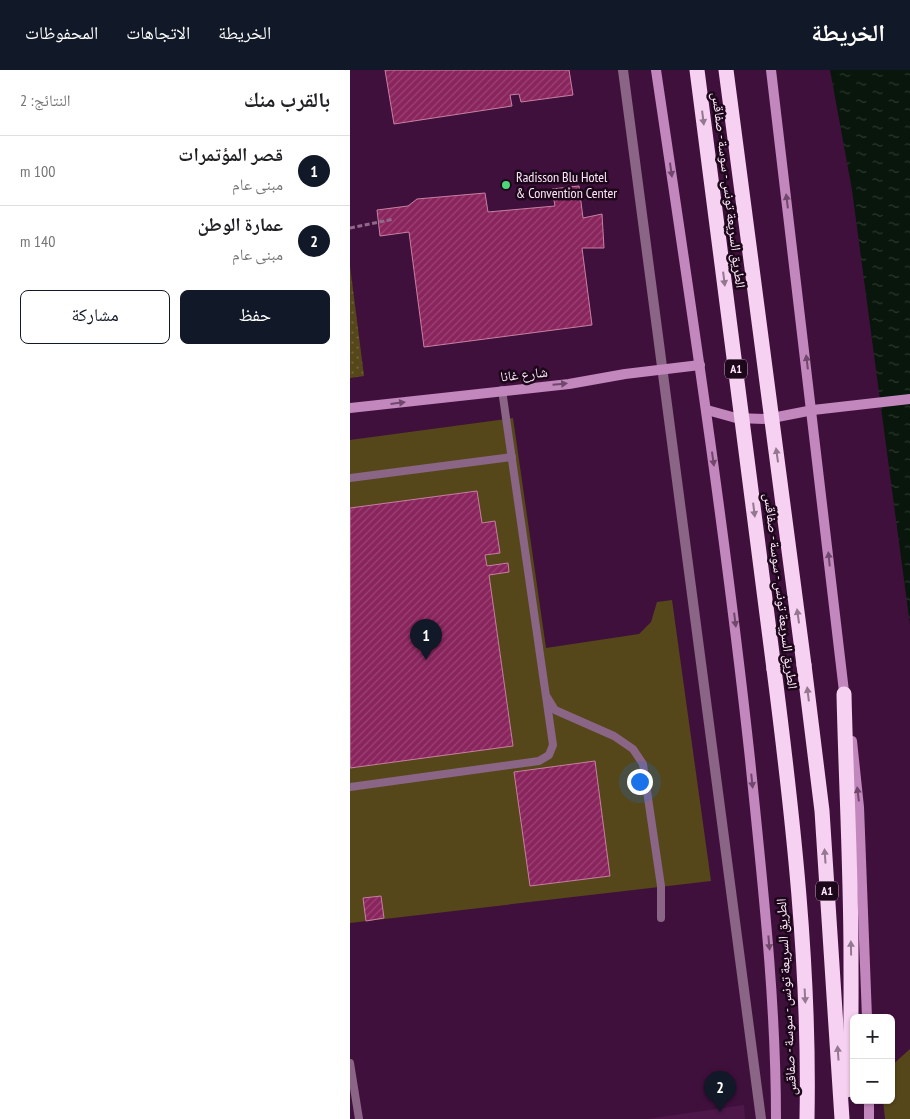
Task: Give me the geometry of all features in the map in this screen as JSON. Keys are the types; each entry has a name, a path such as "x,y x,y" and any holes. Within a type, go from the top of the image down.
{"highway":[{"name":"الطريق السريعة تونس - سوسة - صفاقس","path":"697,70 794,834 808,1056 807,1119"},
{"name":"الطريق السريعة تونس - سوسة - صفاقس","path":"726,70 822,811 843,1119"},
{"path":"843,1119 852,1046 849,814 844,694"}],"main road":[{"path":"656,70 707,410 734,617 764,889 776,1048 776,1119"},
{"path":"771,70 813,410 844,694 860,807 867,1014"},
{"name":"شارع غانا","path":"350,408 569,384 700,365"},
{"path":"707,410 752,420 783,418 813,410 910,399"},
{"path":"869,1104 870,1119"}],"street":[{"path":"623,70 761,1119"}],"lane":[{"path":"350,787 539,761 549,755 553,745 502,390"},
{"path":"350,478 512,457"},
{"path":"544,691 554,710 614,736 633,749 643,764 661,886 661,918"},
{"path":"350,1063 359,1119"}],"path":[{"path":"350,228 394,219"}],"shaded area":[{"path":"350,266 364,376 350,378"},
{"path":"513,418 546,648 639,634 651,622 657,602 672,600 711,881 350,923 350,768 513,745 489,575 508,563 487,566 485,555 500,553 495,521 482,523 477,491 350,508 350,440","holes":["515,772 610,876 530,886"]},
{"path":"910,1049 910,1119 885,1119 883,1104 895,1104 895,1062"},
{"path":"744,1105 745,1119 647,1119"}],"water":[{"path":"830,70 910,70 910,625 852,190"}],"building":[{"path":"385,70 569,70 573,95 521,102 519,94 510,95 512,106 394,124"},
{"path":"579,186 583,218 602,214 604,248 582,248 592,325 424,347 409,232 380,236 377,210 408,206 417,199 485,193 488,212 555,206 552,189"},
{"path":"477,491 482,523 495,521 500,553 485,555 487,566 508,563 509,572 489,575 513,746 350,768 350,508"},
{"path":"595,761 610,876 530,886 514,772"},
{"path":"381,896 384,918 366,921 363,898"}],"place":[{"name":"Radisson Blu Hotel & Convention Center","path":"506,185"},
{"name":"قصر المؤتمرات","path":"426,660"},
{"name":"عمارة الوطن","path":"720,1112"}]}
